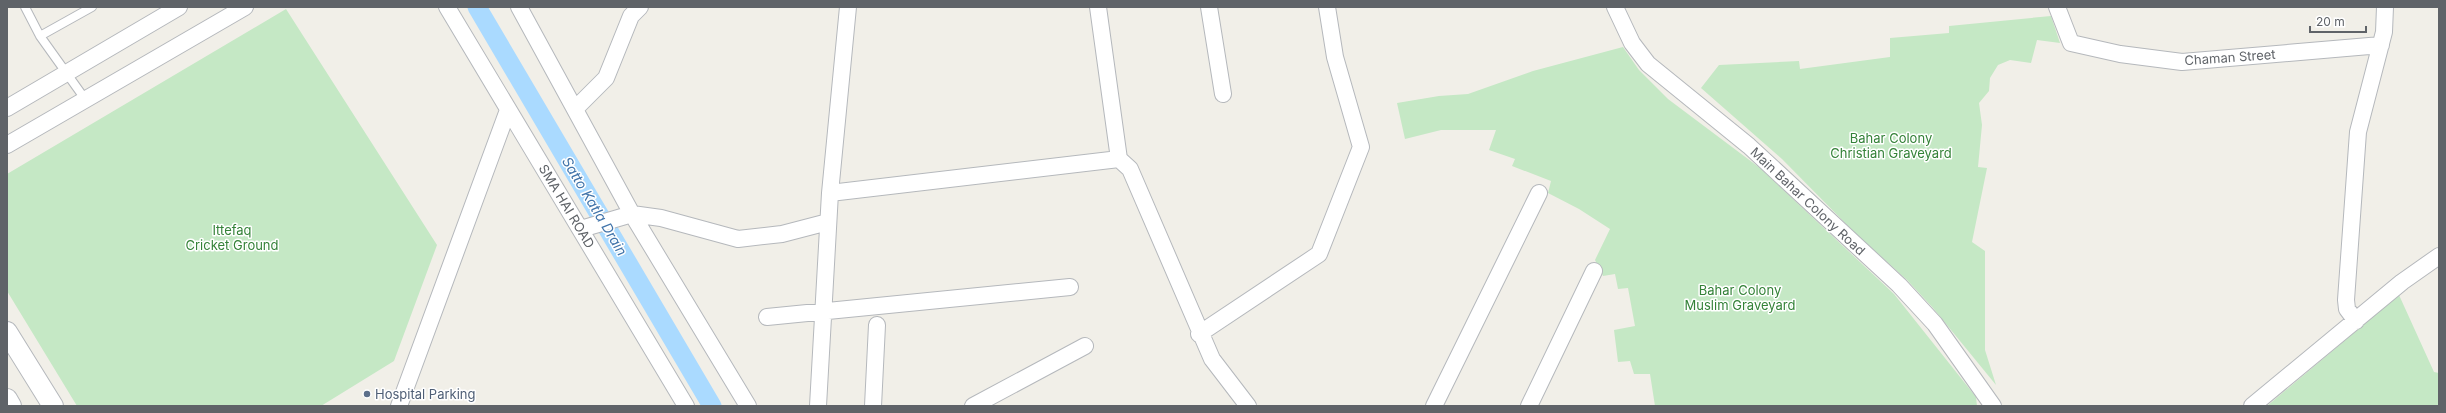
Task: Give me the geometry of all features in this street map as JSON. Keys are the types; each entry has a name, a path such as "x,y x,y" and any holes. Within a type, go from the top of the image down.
{"street":[{"path":"7,108 179,7"},
{"name":"SMA HAI ROAD","path":"447,7 508,110 587,227 686,406"},
{"path":"519,7 575,109 625,215 748,406"},
{"path":"575,109 606,78 631,16 640,7"},
{"path":"818,406 830,193 848,7"},
{"path":"1098,7 1119,158 1130,169 1199,334 1212,359 1248,406"},
{"path":"1209,7 1222,94"},
{"path":"1199,334 1319,254 1361,147 1335,57 1327,7"},
{"name":"Main Bahar Colony Road","path":"1614,7 1632,43 1648,64 1749,146 1899,285 1935,324 1993,406"},
{"name":"Chaman Street","path":"2057,7 2071,43 2120,54 2182,62 2381,46"},
{"path":"2356,321 2347,309 2346,300 2358,132 2381,46 2384,32 2385,7"},
{"path":"7,145 242,8"},
{"path":"399,406 508,110"},
{"path":"830,193 1119,158"},
{"path":"1434,406 1539,193"},
{"path":"587,227 625,215 661,218 738,239 782,234 828,222"},
{"path":"2252,406 2402,282 2439,256"},
{"path":"1528,406 1594,271"},
{"path":"767,317 823,310 1070,287"},
{"path":"874,406 877,325"},
{"path":"7,332 52,406"},
{"path":"972,406 1086,346"},
{"path":"7,400 11,406"}],"lane":[{"path":"25,7 40,36 85,99"},
{"path":"40,36 92,7"}],"green space":[{"name":"Ittefaq Cricket Ground","path":"286,9 437,245 394,361 321,406 77,406 7,291 7,174"},
{"name":"Bahar Colony Christian Graveyard","path":"2051,16 2060,43 2037,40 2031,63 2010,60 1998,65 1990,78 1989,91 1979,103 1982,125 1978,167 1987,168 1972,242 1985,251 1985,350 1996,385 1933,308 1907,280 1855,233 1782,159 1701,88 1719,65 1799,61 1800,69 1890,57 1890,38 1949,33 1949,26"},
{"name":"Bahar Colony Muslim Graveyard","path":"1623,47 1639,70 1668,99 1760,168 1894,294 1976,397 1977,406 1655,406 1650,374 1634,374 1630,361 1618,362 1614,330 1635,326 1628,288 1618,289 1615,274 1603,276 1595,260 1610,229 1579,209 1548,193 1551,181 1512,166 1515,159 1489,150 1496,130 1441,130 1405,139 1397,103 1439,96 1468,94 1533,71"},
{"path":"2399,295 2434,372 2439,373 2439,406 2267,406"}],"waterway":[{"name":"Satto Katla Drain","path":"477,7 712,406"}],"place":[{"name":"Hospital Parking","path":"367,394"}]}
